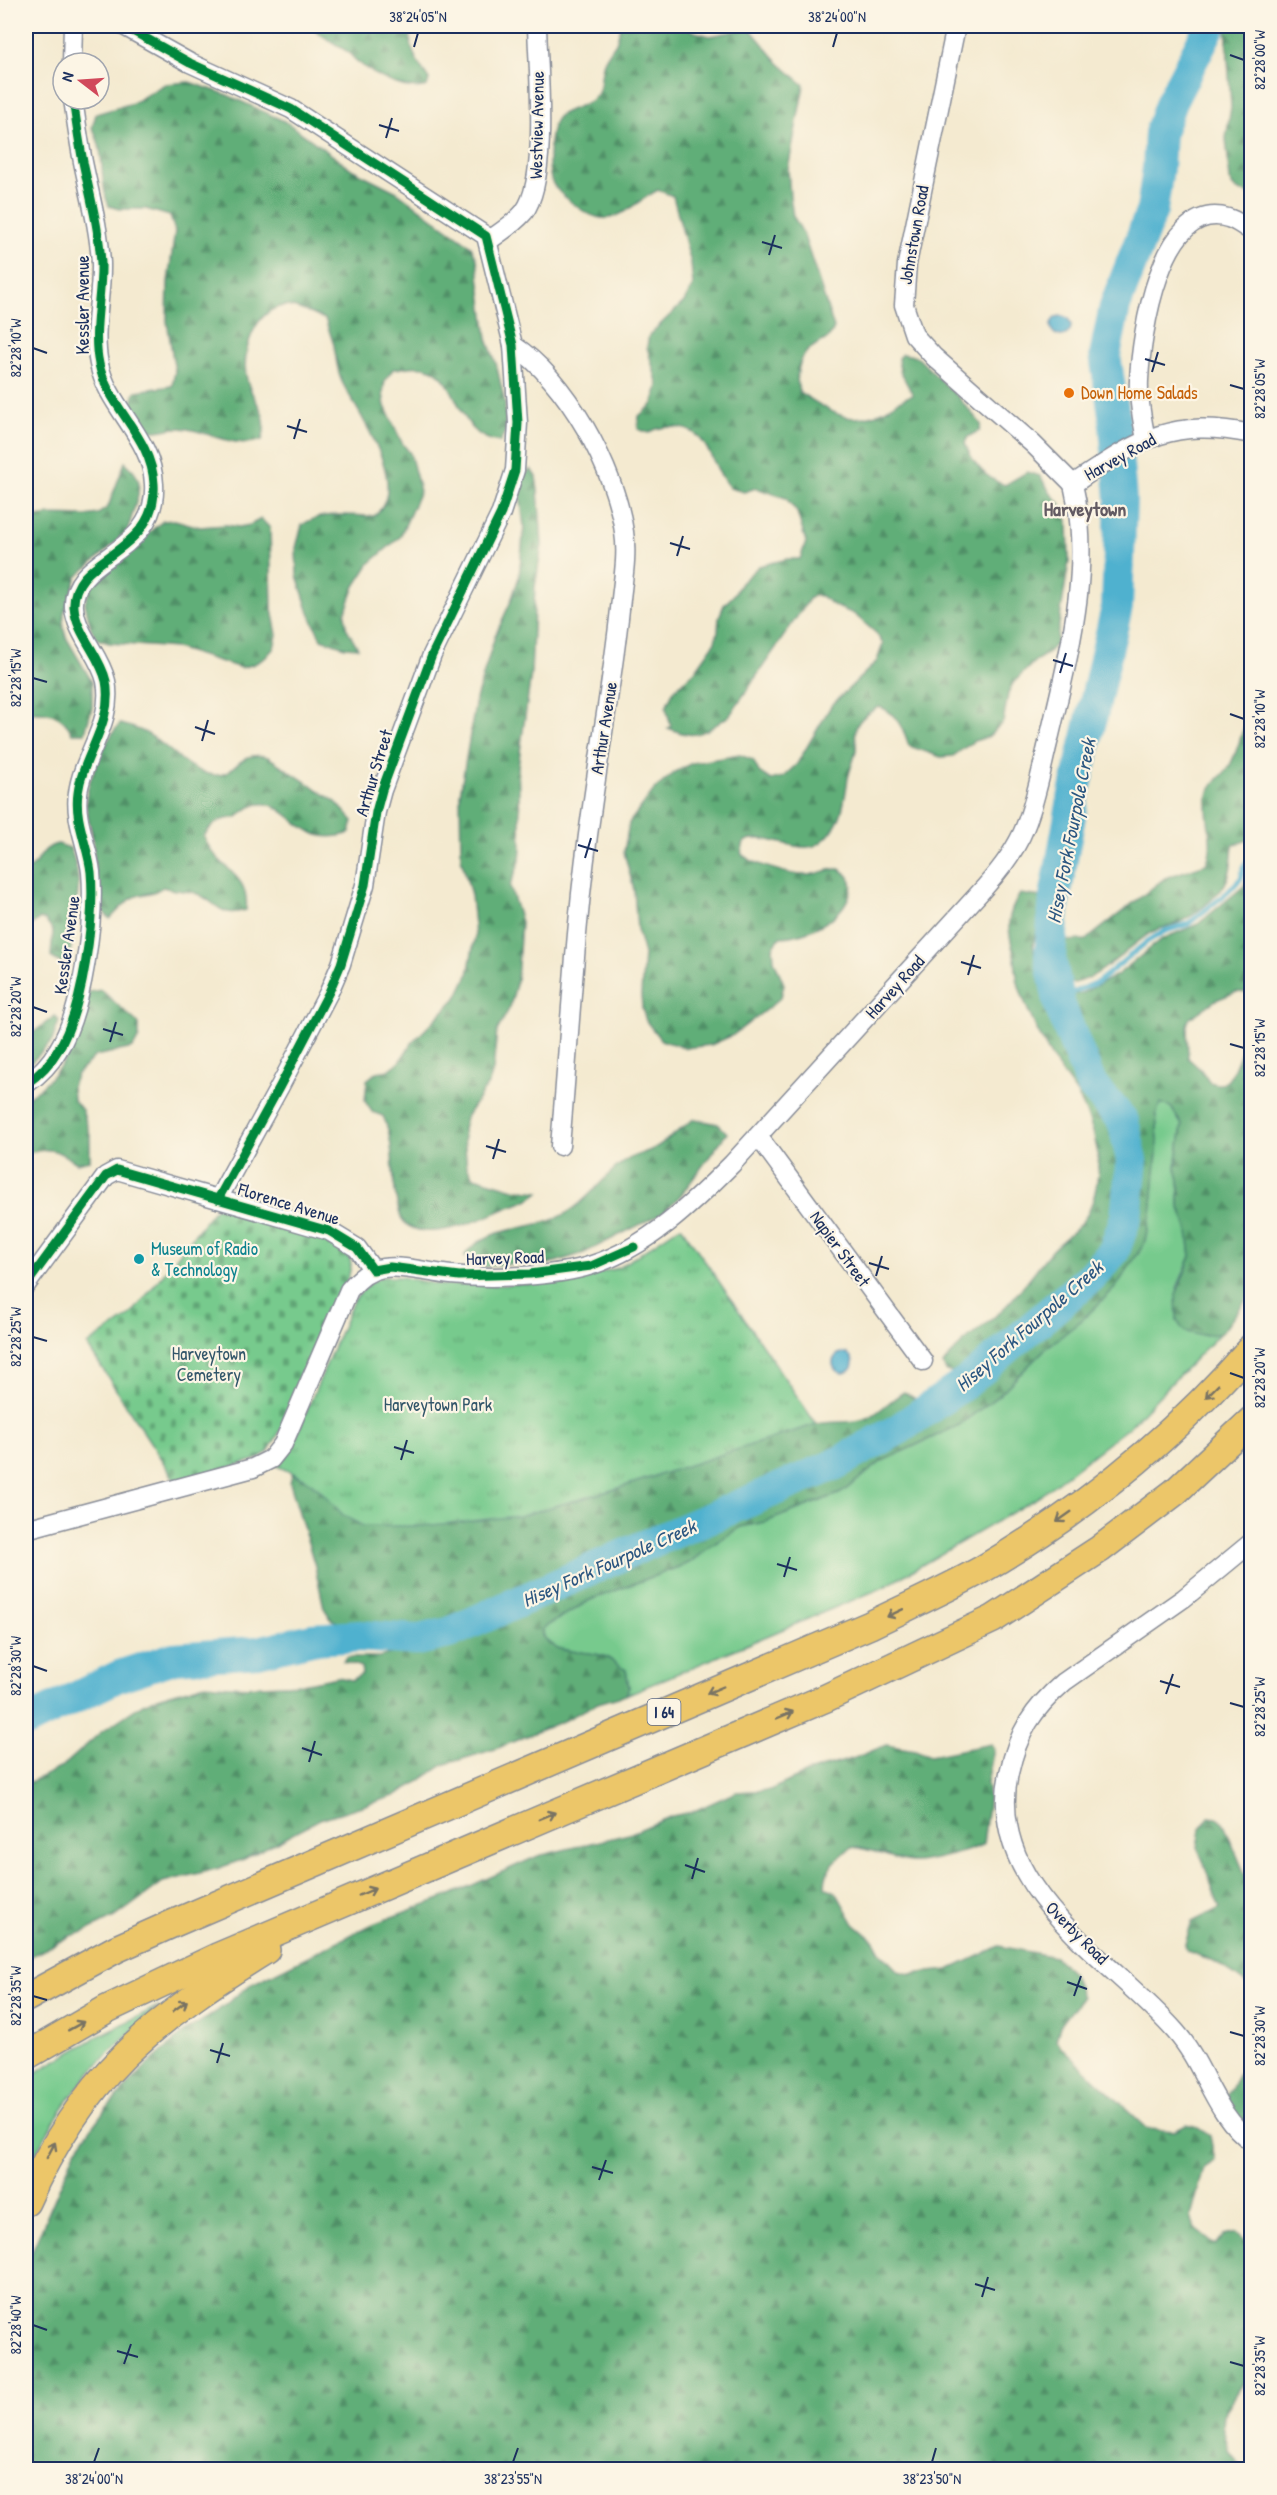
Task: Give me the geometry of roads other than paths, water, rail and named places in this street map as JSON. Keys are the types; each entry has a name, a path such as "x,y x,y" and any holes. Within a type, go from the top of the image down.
{"highway":[{"name":"I 64","path":"26,1998 116,1949 870,1625 979,1570 1030,1540 1132,1465 1182,1422 1251,1347"},
{"path":"26,2056 98,2014 162,1981 836,1693 993,1618 1100,1549 1176,1492 1251,1420"},
{"path":"26,2202 56,2141 96,2085 120,2058 148,2031 204,1988 308,1924 331,1907"}],"street":[{"path":"72,51 73,26"},
{"path":"124,26 190,63 291,109 481,232 488,241"},
{"name":"Westview Avenue","path":"488,241 506,229 524,211 536,187 539,153 537,26"},
{"name":"Johnstown Road","path":"956,26 907,264 903,288 906,313 914,335 934,357 1033,444 1073,484"},
{"name":"Kessler Avenue","path":"26,1084 49,1063 69,1028 77,1001 90,923 91,872 78,810 78,793 106,716 107,699 106,681 101,667 77,618 74,606 76,595 81,581 92,570 140,533 149,519 154,503 155,488 154,472 149,457 111,392 99,364 97,343 101,263 75,111"},
{"path":"1140,442 1141,357 1150,304 1167,255 1182,232 1193,223 1204,219 1229,218 1251,231"},
{"name":"Arthur Street","path":"218,1199 280,1086 337,973 349,943 365,885 376,812 382,790 432,655 501,513 509,491 518,448 513,345 488,241"},
{"name":"Arthur Avenue","path":"513,345 527,353 539,366 589,433 604,465 624,533 623,575 615,657 585,861 560,1146"},
{"name":"Harvey Road","path":"373,1270 390,1268 477,1277 554,1272 591,1266 634,1247 705,1191 985,887 1019,841 1031,809 1064,676 1075,620 1082,538 1081,521 1073,484 1140,442 1166,432 1212,429 1251,434"},
{"name":"Napier Street","path":"758,1136 923,1361"},
{"name":"Florence Avenue","path":"26,1285 106,1176 111,1172 124,1171 329,1231 357,1248 373,1270"},
{"path":"26,1529 235,1473 271,1459 283,1444 349,1290 362,1276 373,1270"},
{"name":"Overby Road","path":"1251,1542 1184,1598 1064,1682 1048,1696 1032,1714 1020,1736 1010,1768 1006,1801 1013,1846 1034,1888 1066,1927 1147,2001 1179,2035 1191,2051 1221,2110 1232,2125 1251,2142"}],"water":[{"path":"1061,316 1068,319 1071,326 1068,333 1061,336 1054,333 1051,326 1054,319"},
{"path":"843,1353 850,1356 853,1363 850,1370 843,1373 836,1370 833,1363 836,1356"}],"waterway":[{"name":"Hisey Fork Fourpole Creek","path":"26,1722 119,1676 174,1658 258,1652 312,1639 360,1636 418,1640 449,1633 641,1547 834,1465 899,1429 971,1379 1092,1276 1114,1251 1126,1217 1132,1160 1123,1121 1091,1084 1060,1006 1050,957 1055,897 1074,794 1117,607 1121,499 1114,415 1105,355 1115,306 1152,210 1160,133 1171,102 1210,26"},
{"path":"1059,998 1098,982 1148,941 1165,931 1188,924 1228,892 1241,878 1245,864 1252,855"}],"place":[{"name":"Down Home Salads","path":"1069,393"},
{"name":"Museum of Radio & Technology","path":"139,1259"}],"district":[{"name":"Harveytown","path":"1085,509"}],"park label":[{"name":"Harveytown Cemetery","path":"209,1364"},
{"name":"Harveytown Park","path":"438,1405"}]}
